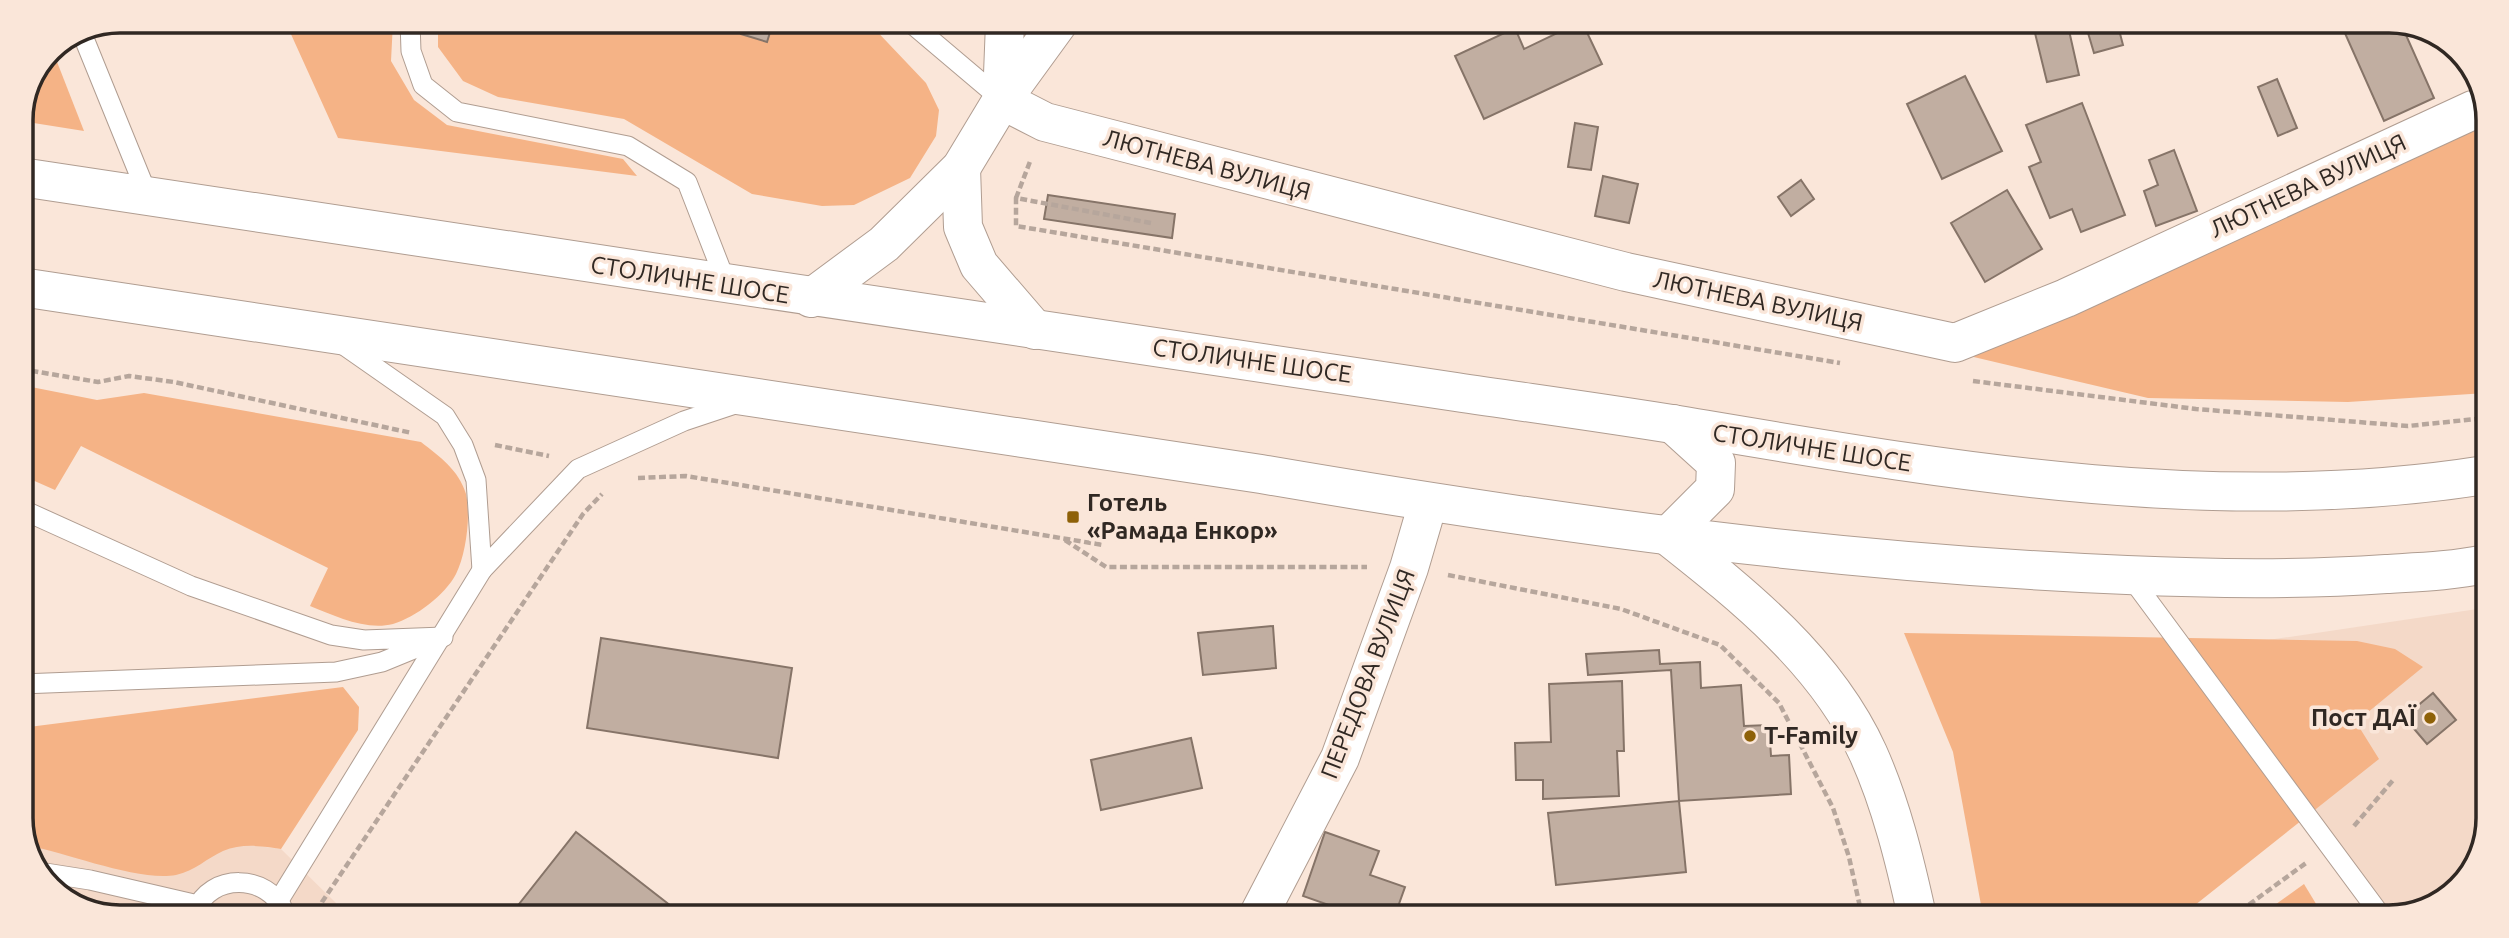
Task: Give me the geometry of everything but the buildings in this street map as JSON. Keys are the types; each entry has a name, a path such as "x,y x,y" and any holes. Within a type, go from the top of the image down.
{"main road":[{"path":"1002,100 1005,33"},
{"path":"811,298 884,244 961,168 1002,100 1051,33"},
{"name":"ЛЮТНЕВА ВУЛИЦЯ","path":"1002,100 1045,122 1220,169 1626,272 1955,343 2066,298 2475,110"},
{"path":"961,168 963,227 979,265 1035,330"},
{"name":"СТОЛИЧНЕ ШОСЕ","path":"33,179 728,286 1673,424 1914,466 2171,492 2316,491 2434,483 2476,476"},
{"path":"33,289 1261,474 1428,503 1668,536 1965,567 2202,580 2334,578 2458,570 2476,566"},
{"path":"33,304 109,300"},
{"path":"1668,536 1715,489 1716,463 1673,424"},
{"name":"ПЕРЕДОВА ВУЛИЦЯ","path":"1263,905 1340,758 1409,568 1428,503"},
{"path":"1668,536 1736,589 1783,634 1845,712 1872,765 1905,860 1915,905"}],"lane":[{"path":"410,33 411,51 423,85 457,112 628,146 687,182 728,286"},
{"path":"923,33 1002,100"},
{"path":"85,41 148,196"},
{"path":"324,331 445,416 463,445 476,480 482,570"},
{"path":"283,905 482,570 578,468 684,421 751,399"},
{"path":"33,514 191,586 331,635 365,640 443,636"},
{"path":"2129,575 2373,905"},
{"path":"33,684 336,672 382,662 443,636"},
{"path":"55,875 90,880 181,905"},
{"path":"199,905 214,888 237,881 260,885 281,905"}],"path":[{"path":"1016,198 1031,159"},
{"path":"1058,206 1151,223"},
{"path":"33,371 98,382 129,376 174,382 420,435"},
{"path":"484,443 559,458"},
{"path":"628,479 654,475 686,476 1103,545"},
{"path":"320,905 583,513 607,489"},
{"path":"1062,537 1106,567 1409,568 1621,609 1720,645 1779,703 1833,808 1849,857 1860,905"},
{"path":"2352,829 2394,779"},
{"path":"2248,905 2307,862"}],"shaded area":[{"path":"290,33 392,33 391,61 414,100 447,125 623,159 637,176 338,138"},
{"path":"438,33 878,33 926,83 939,110 936,136 910,178 854,205 822,206 752,194 624,119 498,97 463,81 438,47"},
{"path":"57,62 84,131 33,123 40,87"},
{"path":"2425,126 2476,131 2476,394 2348,402 2148,398 1961,354"},
{"path":"33,387 97,400 144,393 421,442 441,458 459,478 466,494 468,524 460,566 451,582 437,597 411,616 393,624 372,626 340,618 310,606 328,568 81,446 55,490 33,480"},
{"path":"2476,609 2476,818 2471,846 2458,871 2437,890 2411,902 2364,905 2376,894 2201,650"},
{"path":"1904,633 2357,641 2395,649 2423,667 2356,722 2379,759 2195,905 1981,905 1953,752"},
{"path":"343,687 359,707 358,730 281,849 252,846 230,848 183,873 161,876 124,871 39,849 33,823 33,726"},
{"path":"33,818 281,849 336,903 120,905 92,900 67,887 51,871 40,851"},
{"path":"2304,884 2317,905 2275,905"}],"place":[{"name":"Готель «Рамада Енкор»","path":"1073,517"},
{"name":"Пост ДАЇ","path":"2430,718"},
{"name":"T-Family","path":"1750,736"}]}
